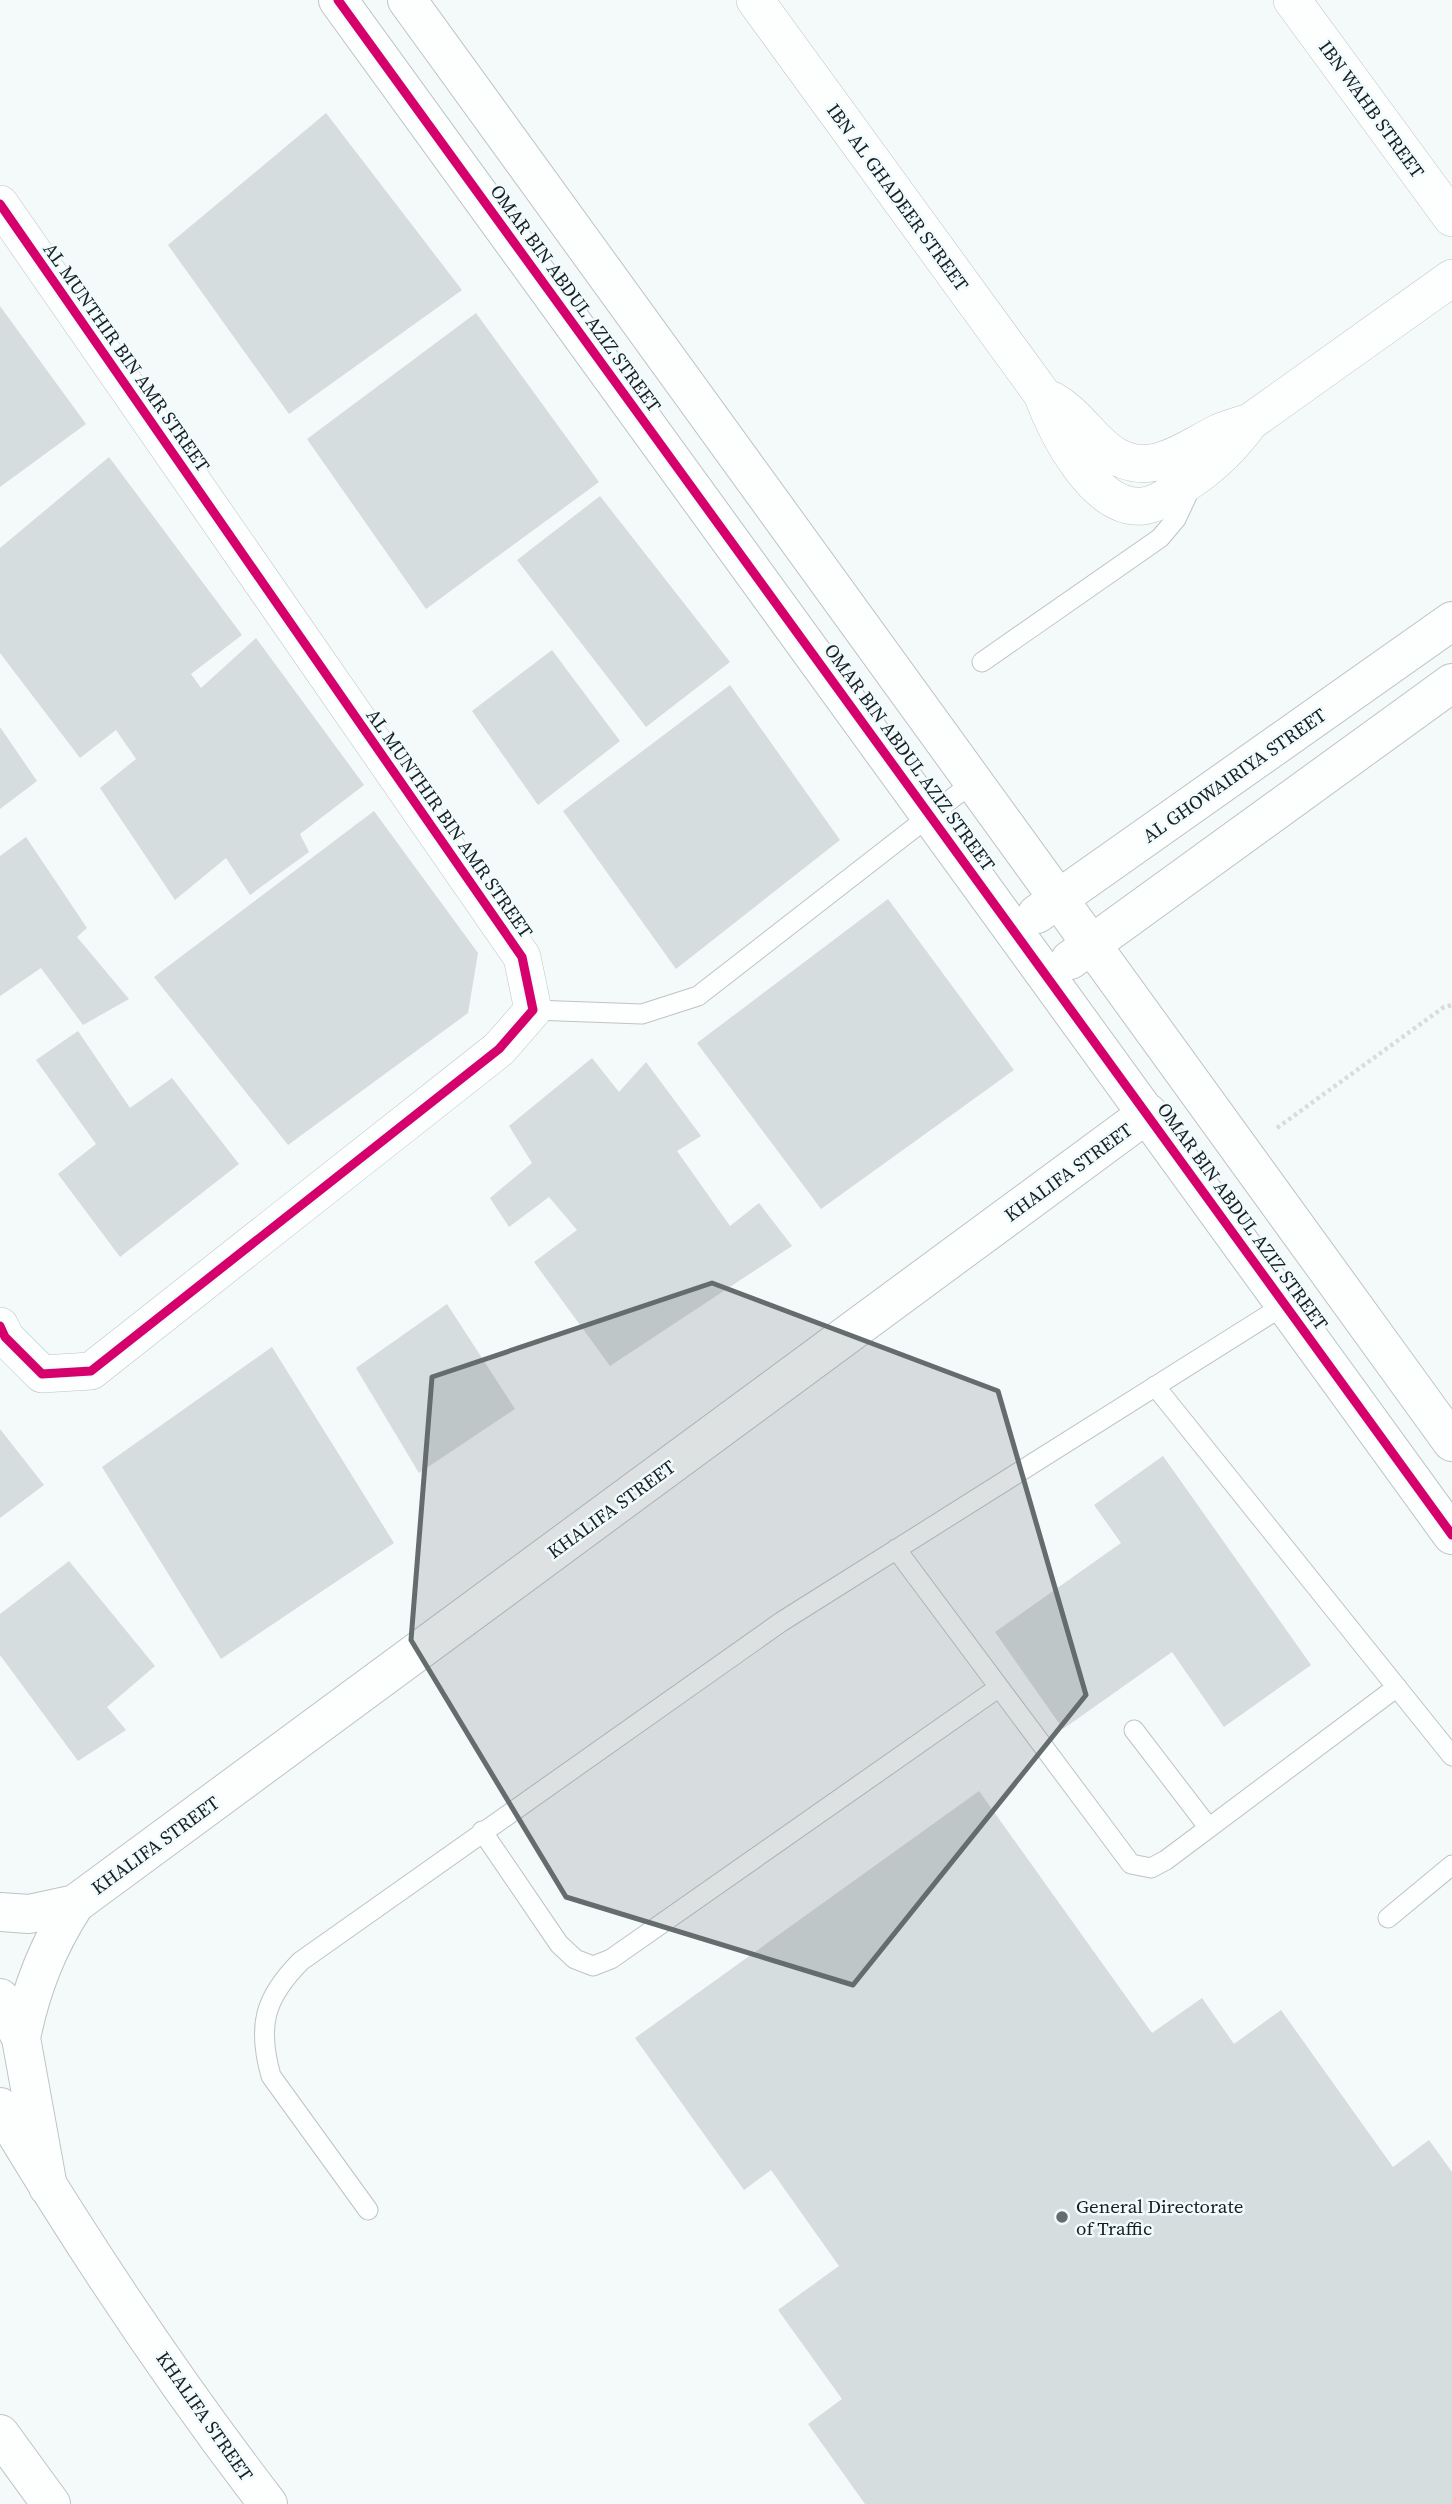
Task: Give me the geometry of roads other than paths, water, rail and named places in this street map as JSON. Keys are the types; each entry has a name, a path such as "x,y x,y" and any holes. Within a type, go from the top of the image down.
{"street":[{"name":"OMAR BIN ABDUL AZIZ STREET","path":"338,0 1015,929 1452,1535"},
{"name":"OMAR BIN ABDUL AZIZ STREET","path":"407,0 1452,1442"},
{"name":"IBN AL GHADEER STREET","path":"755,0 1042,394 1068,447 1104,494 1115,502 1128,506 1152,504 1194,478 1215,464 1251,422 1452,278"},
{"name":"IBN WAHB STREET","path":"1292,0 1452,218"},
{"name":"AL MUNTHIR BIN AMR STREET","path":"0,204 522,957 533,1010"},
{"name":"IBN AL GHADEER STREET","path":"1042,394 1073,414 1106,449 1132,463 1161,463 1222,431 1251,422"},
{"name":"AL GHOWAIRIYA STREET","path":"1015,929 1452,621"},
{"path":"1049,977 1090,944 1452,683"},
{"path":"0,1326 5,1337 42,1374 91,1371 499,1049 533,1010"},
{"name":"KHALIFA STREET","path":"22,2038 40,1968 55,1935 75,1904 1148,1113"},
{"name":"KHALIFA STREET","path":"0,1912 29,1914 75,1904"},
{"name":"KHALIFA STREET","path":"0,1998 22,2038 49,2189"},
{"name":"KHALIFA STREET","path":"0,2107 49,2189 222,2444 268,2504"},
{"path":"0,2434 51,2504"},
{"path":"0,2458 17,2504"}],"lane":[{"path":"982,662 1160,538 1176,519 1194,478"},
{"path":"533,1010 642,1014 698,996 972,783"},
{"path":"368,2210 271,2076 264,2051 263,2025 270,2001 283,1979 301,1961 780,1622 1286,1304"},
{"path":"1155,1386 1452,1756"},
{"path":"896,1549 1131,1864 1151,1868 1209,1828 1397,1686"},
{"path":"482,1831 559,1944 575,1959 593,1966 611,1959 998,1688"},
{"path":"1134,1730 1209,1828"},
{"path":"1388,1917 1452,1865"}],"place":[{"name":"General Directorate of Traffic","path":"1062,2217"}]}
